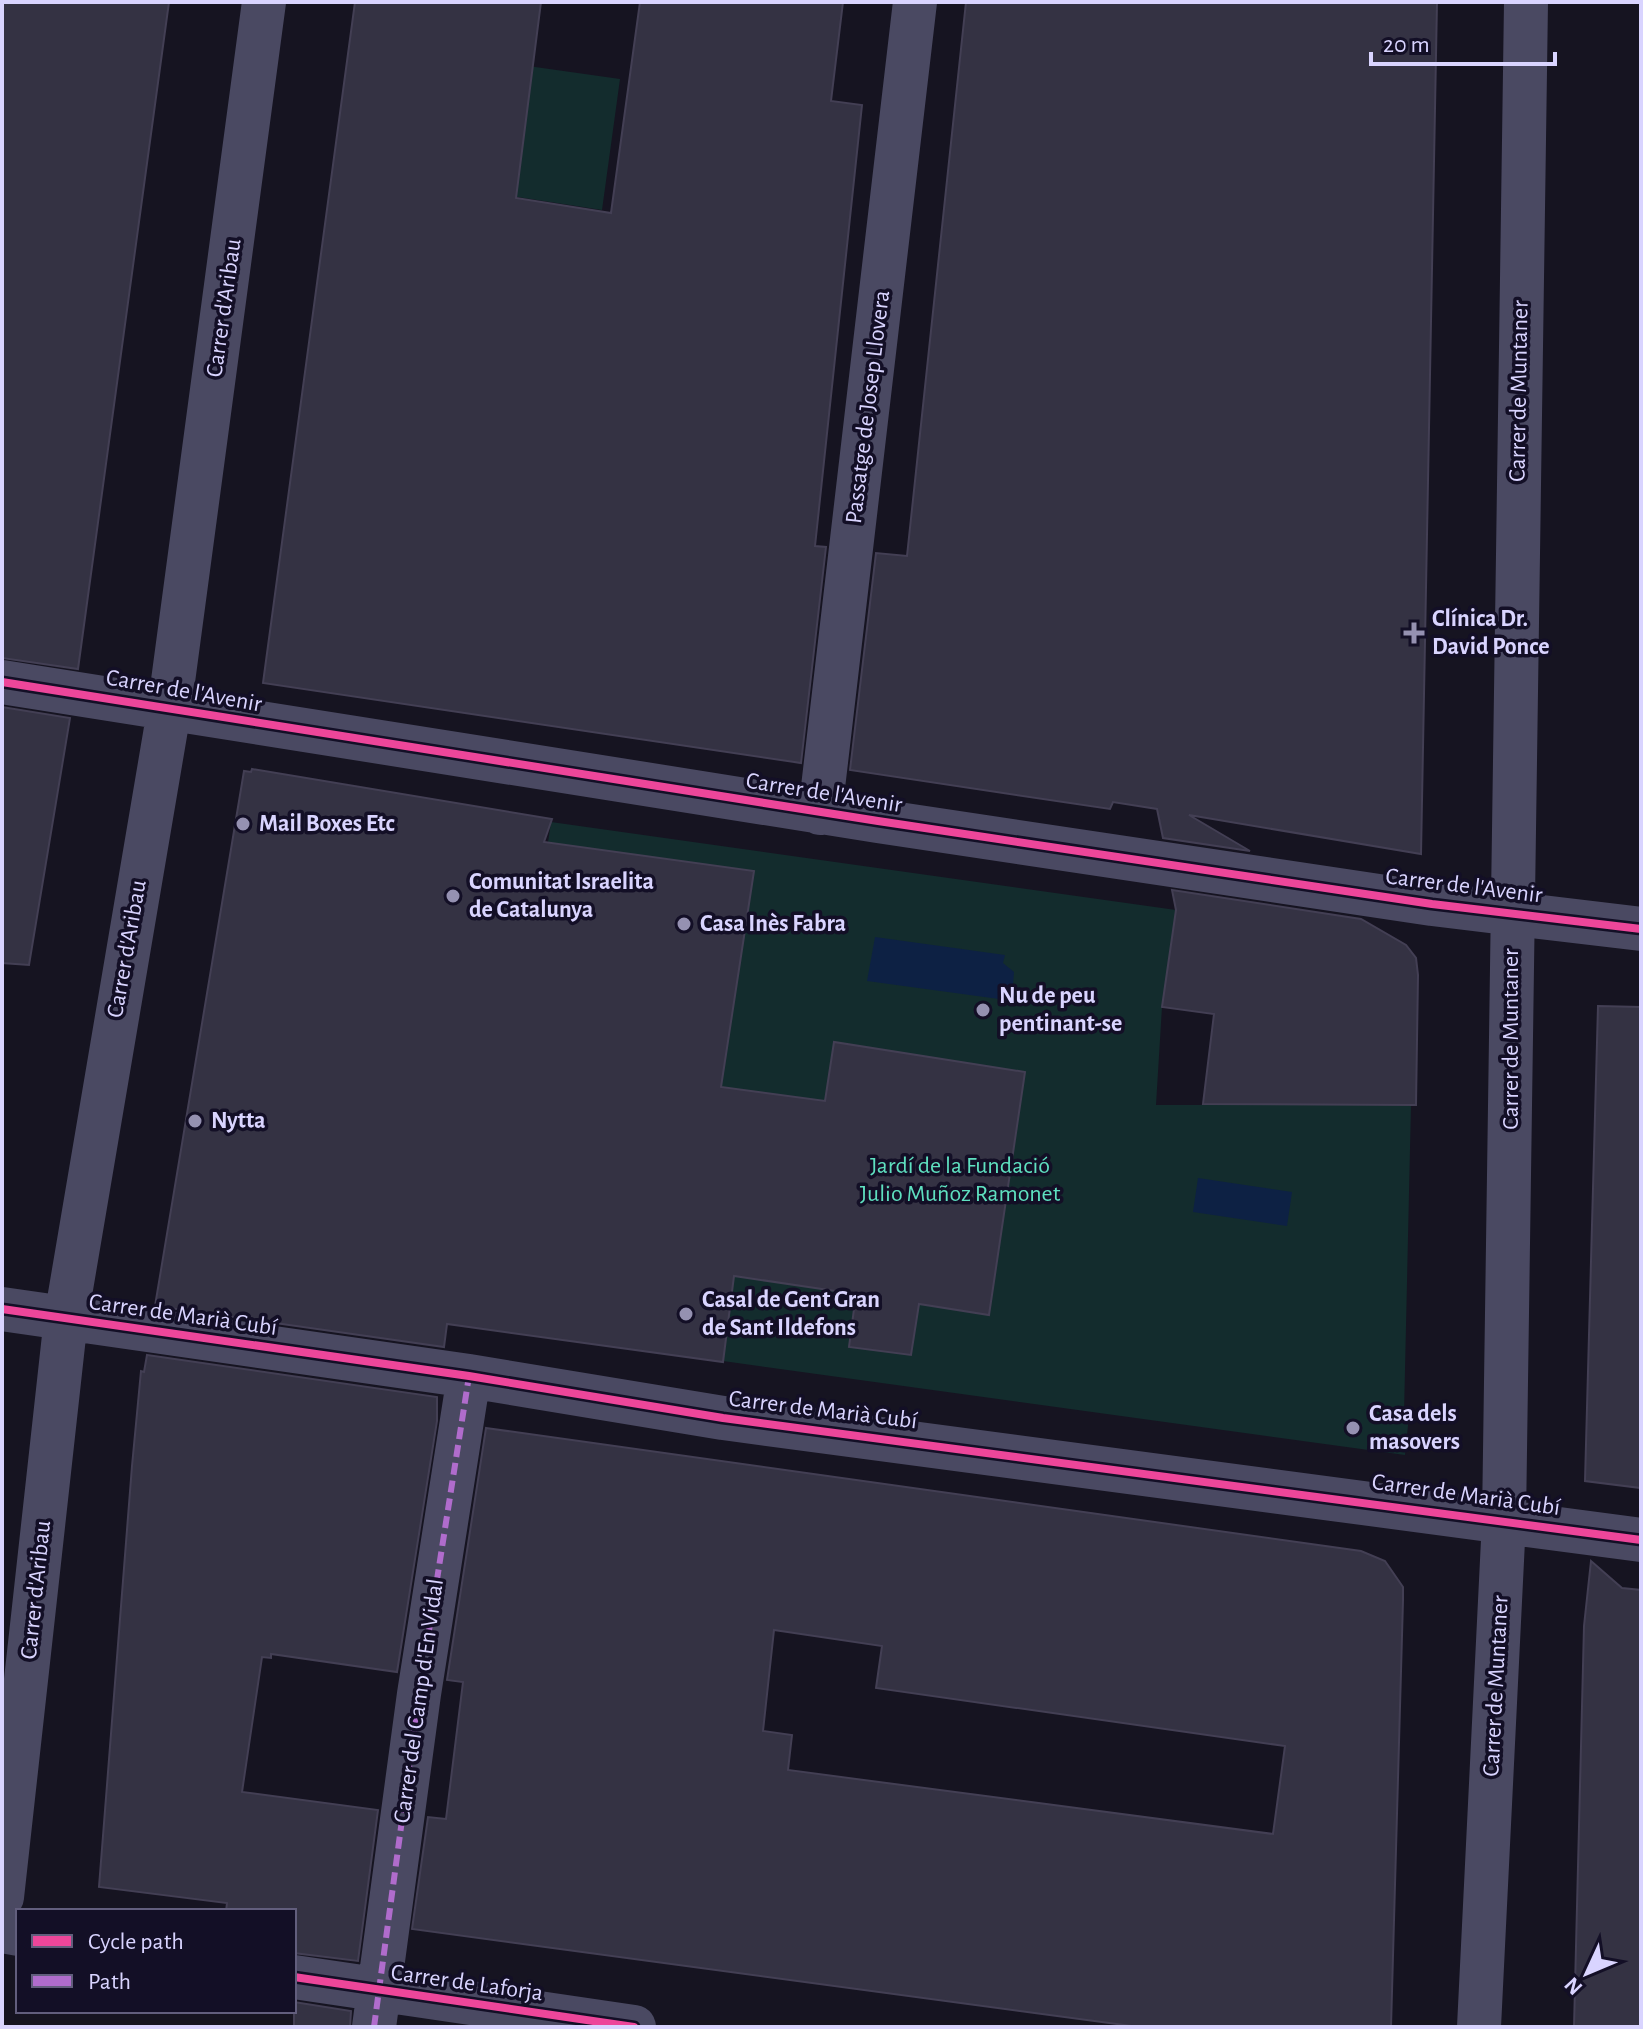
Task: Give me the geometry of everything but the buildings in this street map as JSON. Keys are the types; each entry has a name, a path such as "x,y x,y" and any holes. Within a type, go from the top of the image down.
{"street":[{"name":"Carrer d'Aribau","path":"2,1897 66,1318 169,711 264,2"},
{"name":"Passatge de Josep Llovera","path":"820,813 915,2"},
{"name":"Carrer de Muntaner","path":"1479,2027 1504,1520 1526,2"},
{"name":"Carrer de l'Avenir","path":"2,682 820,813 1511,914 1641,929"},
{"name":"Carrer de Marià Cubí","path":"2,1309 469,1376 723,1418 1641,1540"},
{"name":"Carrer del Camp d'En Vidal","path":"377,2009 419,1694 469,1376"},
{"name":"Carrer de Laforja","path":"296,1978 377,2009 634,2027"}],"green space":[{"path":"521,65 620,79 602,210 504,195 522,148 526,99"},
{"name":"Jardí de la Fundació Julio Muñoz Ramonet","path":"551,822 1176,910 1162,1007 1156,1105 1411,1105 1404,1414 1409,1416 1405,1455 723,1361 756,1107 745,1092 735,1089 516,1057"}],"water":[{"path":"875,937 1005,955 1003,963 1014,972 1013,985 1000,992 999,999 867,981"},
{"path":"1198,1178 1292,1192 1287,1226 1193,1212"}],"marked path":[{"path":"374,2027 419,1694 469,1376"}],"cycle path":[{"path":"2,682 878,821 1432,904 1641,929"},
{"path":"2,1309 469,1376 723,1418 1641,1540"},
{"path":"296,1977 634,2027"}],"place":[{"name":"Clínica Dr. David Ponce","path":"1414,633"},
{"name":"Mail Boxes Etc","path":"243,824"},
{"name":"Comunitat Israelita de Catalunya","path":"453,896"},
{"name":"Casa Inès Fabra","path":"684,924"},
{"name":"Nu de peu pentinant-se","path":"983,1010"},
{"name":"Nytta","path":"195,1121"},
{"name":"Casal de Gent Gran de Sant Ildefons","path":"686,1314"},
{"name":"Casa dels masovers","path":"1353,1428"}]}
